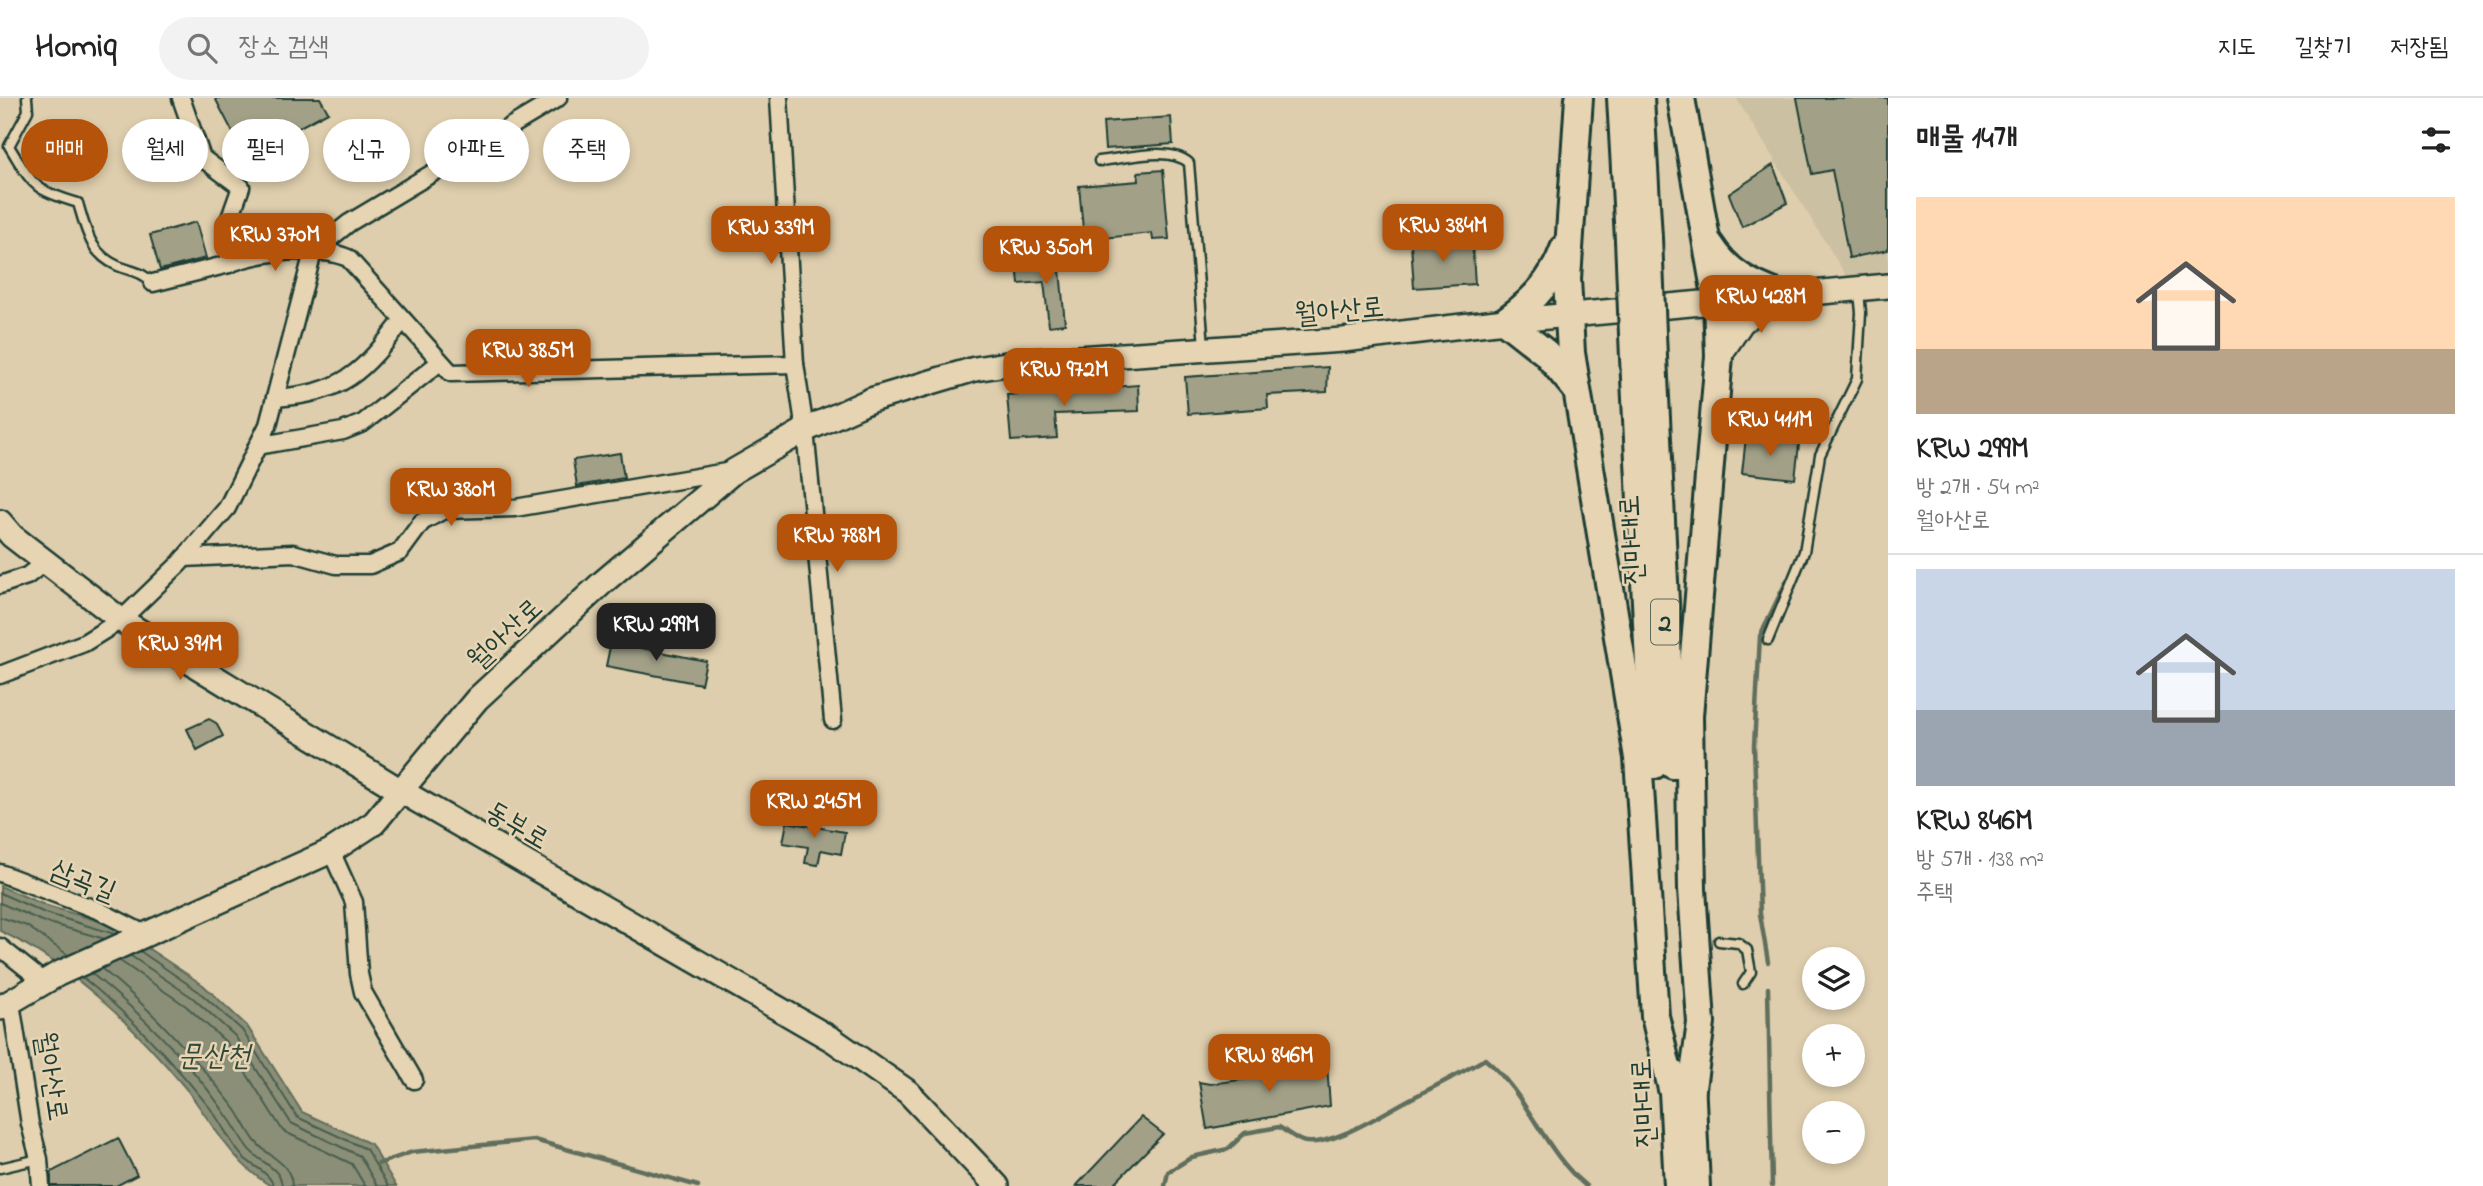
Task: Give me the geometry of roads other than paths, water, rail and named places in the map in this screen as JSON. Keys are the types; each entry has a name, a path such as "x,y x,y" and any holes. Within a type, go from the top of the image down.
{"highway":[{"path":"1578,98 1567,279 1569,316 1578,392 1638,758 1670,885"},
{"name":"2","path":"1621,98 1638,238"},
{"name":"2","path":"1638,238 1640,98"},
{"path":"1670,885 1689,716 1719,356 1717,301 1681,98"},
{"path":"1571,223 1553,272 1535,297 1505,321 1546,353 1578,392"},
{"name":"진마대로","path":"1638,238 1682,1092 1696,1186"},
{"path":"1708,242 1732,273 1754,286 1780,295"},
{"name":"진마대로","path":"1678,1186 1682,1092"}],"main road":[{"name":"월아산로","path":"6,1005 52,978 331,851 374,823 477,699 602,583 734,471 805,430 871,400 975,369 1019,362 1343,340 1505,321 1888,286"},
{"path":"1719,356 1742,322 1780,295"},
{"name":"동부로","path":"0,522 12,536 121,620 401,791 833,1040 908,1092 997,1186"}],"street":[{"path":"181,98 202,158 241,187 230,218 229,264"},
{"path":"0,675 84,643 121,620 184,558 227,508 268,425 313,252 349,223 558,98"},
{"path":"779,98 795,364 805,430 833,720"},
{"path":"153,283 229,264 251,255 337,253 348,258 451,373 795,364"},
{"path":"275,398 304,396 346,381 369,365 403,320"},
{"path":"257,446 343,432 363,423 440,362"},
{"path":"184,558 293,553 336,565 370,565 400,552 422,522 444,510 515,508 734,471"},
{"path":"0,585 27,576 45,562"},
{"path":"331,851 354,902 359,974 363,992 414,1080"},
{"name":"삼곡길","path":"0,873 100,911 148,935"},
{"path":"0,947 52,978"},
{"name":"월아산로","path":"6,1005 39,1158 41,1186"}],"lane":[{"path":"27,98 28,111 9,146 30,179 42,192 78,203 92,248 118,266 142,272 153,283"},
{"path":"1099,161 1168,154 1181,156 1189,163 1204,349"},
{"path":"1768,640 1804,552 1820,455 1857,379 1861,313 1858,289"},
{"path":"1719,941 1738,943 1747,950 1751,972 1743,984"},
{"path":"0,1168 39,1158"}],"water":[{"name":"문산천","path":"0,886 47,906 113,925 203,985 247,1026 302,1112 371,1144 396,1186 271,1186 258,1177 224,1142 168,1067 102,1000 52,961 0,931"}],"waterway":[{"path":"1768,962 1760,914 1754,746 1760,636 1787,580"},
{"path":"1768,988 1772,1186"},
{"path":"1165,1186 1168,1172 1192,1157 1228,1149 1245,1133 1279,1127 1302,1141 1328,1140 1359,1127 1485,1059 1513,1089 1558,1156 1586,1186"},
{"name":"문산천","path":"378,1164 412,1152 534,1140 698,1186"}]}
